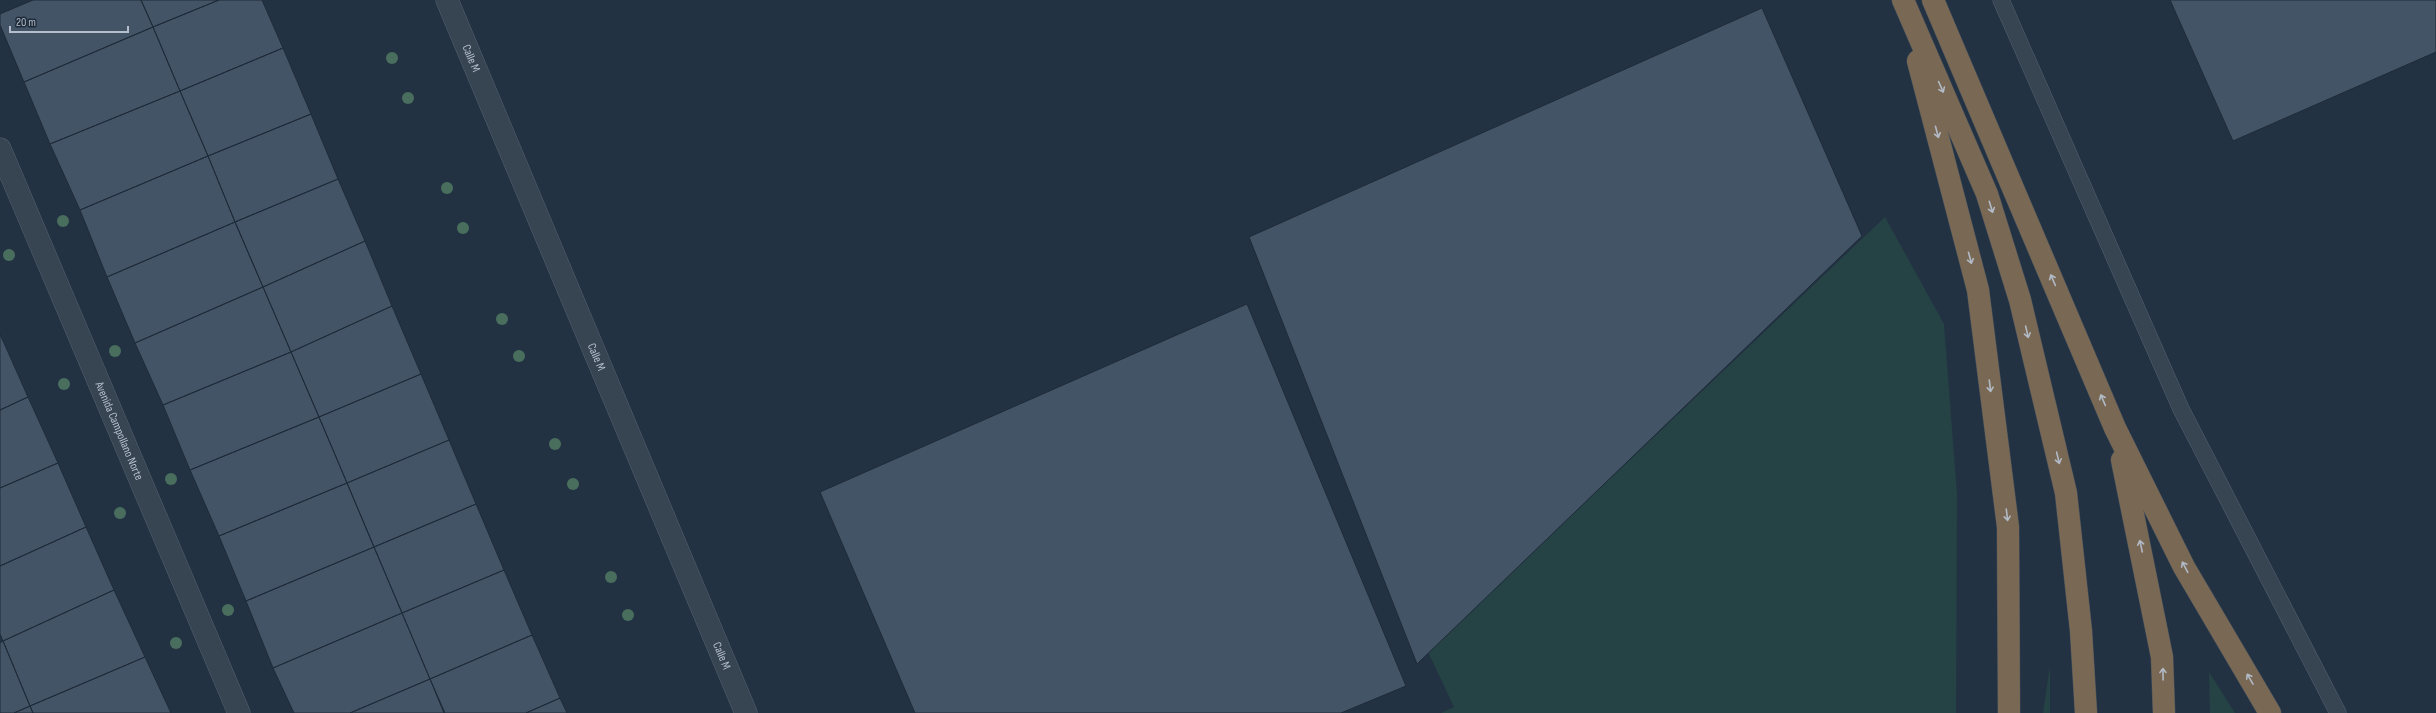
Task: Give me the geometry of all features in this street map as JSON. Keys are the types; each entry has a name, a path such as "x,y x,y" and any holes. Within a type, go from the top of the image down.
{"highway":[{"path":"1902,0 1978,290 2008,527 2009,713"},
{"path":"1902,0 1987,194 2020,300 2066,493 2081,630 2086,713"},
{"path":"1933,0 2115,428 2184,567 2270,713"},
{"path":"2115,428 2143,555 2162,657 2164,713"}],"street":[{"name":"Calle M","path":"447,0 746,713"},
{"name":"Avenida Campollano Norte","path":"0,149 239,713"}],"lane":[{"path":"2001,0 2182,409 2338,713"}],"green space":[{"path":"1885,217 1944,324 1957,494 1956,713 1441,713 1454,707 1428,652"},
{"path":"2050,666 2050,713 2043,713"},
{"path":"2209,672 2235,713 2210,713"}],"building":[{"path":"33,0 141,0 153,27 24,82 0,25 0,14"},
{"path":"141,0 219,0 153,27"},
{"path":"219,0 262,0 283,48 180,91 153,27"},
{"path":"2170,0 2436,0 2436,52 2233,141"},
{"path":"1762,8 1862,236 1417,664 1249,237"},
{"path":"153,27 180,91 50,144 24,82"},
{"path":"283,48 311,114 208,156 180,91"},
{"path":"180,91 208,156 80,210 50,144"},
{"path":"311,114 338,179 235,222 208,156"},
{"path":"208,156 235,222 107,277 80,210"},
{"path":"338,179 365,241 263,287 235,222"},
{"path":"235,222 263,287 135,343 107,277"},
{"path":"365,241 392,306 291,352 263,287"},
{"path":"263,287 291,352 163,405 135,343"},
{"path":"1247,304 1406,686 1341,713 915,713 820,492"},
{"path":"392,306 421,374 319,417 291,352"},
{"path":"0,334 28,397 0,410"},
{"path":"291,352 319,417 190,470 163,405"},
{"path":"421,374 449,440 347,483 319,417"},
{"path":"28,397 58,463 0,488 0,410"},
{"path":"319,417 347,483 219,536 190,470"},
{"path":"449,440 476,504 374,547 347,483"},
{"path":"58,463 86,527 0,566 0,488"},
{"path":"347,483 374,547 246,601 219,536"},
{"path":"476,504 504,570 402,613 374,547"},
{"path":"86,527 114,590 3,641 0,634 0,566"},
{"path":"374,547 402,613 273,668 246,601"},
{"path":"504,570 532,635 430,679 402,613"},
{"path":"114,590 145,657 30,706 3,641"},
{"path":"402,613 430,679 350,713 294,713 273,668"},
{"path":"532,635 560,698 526,713 445,713 430,679"},
{"path":"3,641 30,706 14,713 0,713 0,643"},
{"path":"145,657 171,713 33,713 30,706"},
{"path":"430,679 444,713 350,713"},
{"path":"560,698 567,713 526,713"},
{"path":"30,706 33,713 14,713"}]}
